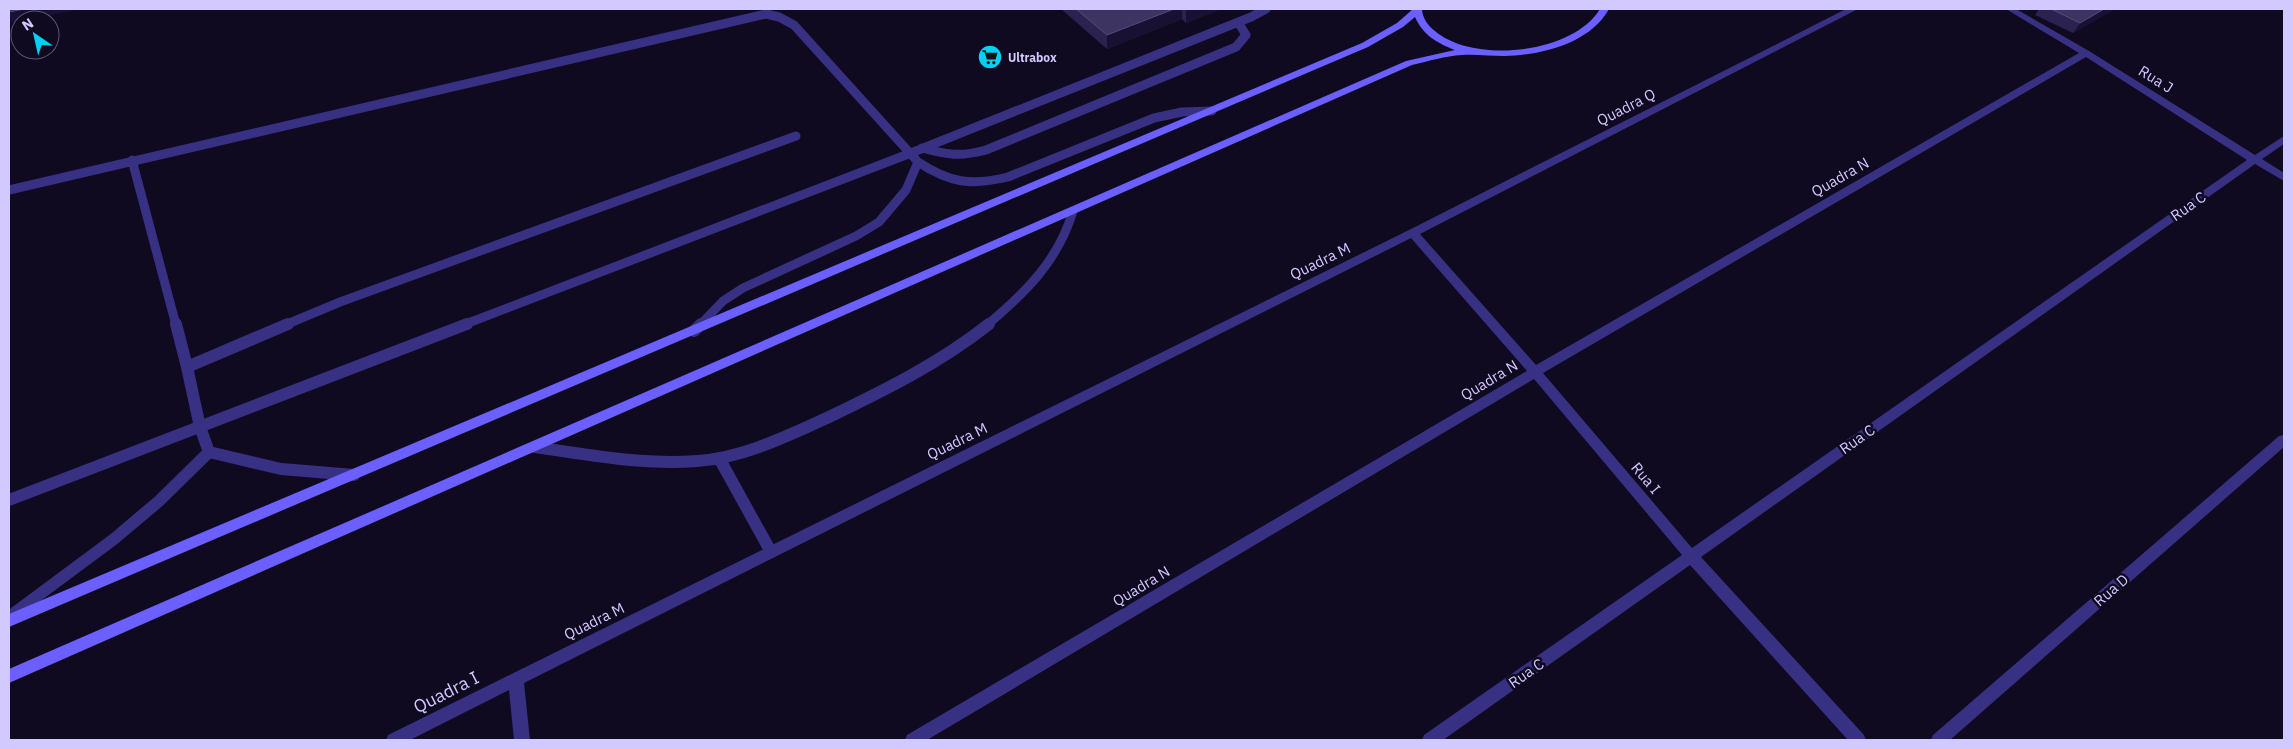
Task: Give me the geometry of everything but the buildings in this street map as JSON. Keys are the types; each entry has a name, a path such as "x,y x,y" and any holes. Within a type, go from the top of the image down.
{"main road":[{"path":"9,621 1212,111 1383,36 1418,9 1420,22 1430,33 1446,43 1469,52"},
{"path":"9,676 1409,63 1436,56 1469,52 1493,54 1553,45 1574,37 1595,23 1604,9"}],"street":[{"name":"Quadra Q","path":"1413,233 1852,9"},
{"name":"Rua J","path":"2010,9 2086,53 2284,178"},
{"name":"Quadra N","path":"913,740 1535,372 2086,53"},
{"name":"Rua C","path":"1430,740 2284,139"},
{"name":"Rua I","path":"1413,233 1535,372 1691,556 1858,740"},
{"name":"Quadra M","path":"516,679 1413,233"},
{"name":"Rua D","path":"1938,740 2284,440"},
{"name":"Quadra I","path":"394,740 516,679"},
{"path":"516,679 522,740"}],"lane":[{"path":"9,500 911,153 1238,22 1266,9"},
{"path":"9,190 766,14 779,17 794,24 918,162 933,173 948,180 966,183 986,183 1008,177 1154,118 1182,112 1212,111"},
{"path":"922,148 947,155 965,156 1010,142 1236,47 1246,35 1238,22"},
{"path":"187,367 340,302 796,136"},
{"path":"132,160 187,367 200,427 209,452"},
{"path":"694,331 723,301 743,288 856,236 879,222 906,190 918,162"},
{"path":"535,447 614,458 672,462 719,458 767,444 879,393 926,368 984,329 1016,300 1041,273 1062,243 1074,211"},
{"path":"209,452 245,463 280,469 312,474 354,475"},
{"path":"9,617 114,539 159,501 209,452"},
{"path":"719,458 770,552"}],"place":[{"name":"Ultrabox","path":"990,57"}]}
